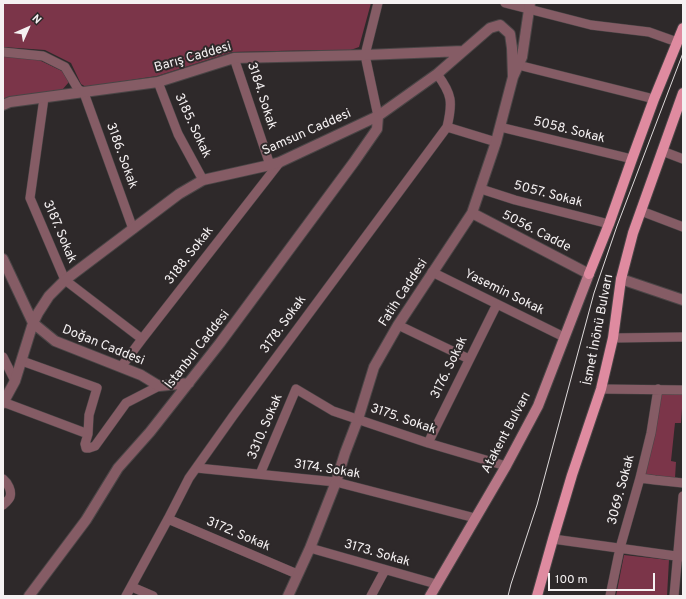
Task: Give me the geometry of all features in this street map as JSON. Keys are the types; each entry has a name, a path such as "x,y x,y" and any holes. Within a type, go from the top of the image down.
{"main road":[{"name":"İsmet İnönü Bulvarı","path":"589,274 609,224 654,99 683,28"},
{"name":"İsmet İnönü Bulvarı","path":"537,596 572,475 601,389 613,338 621,279 633,233 683,93"},
{"name":"Atakent Bulvarı","path":"430,596 506,466 538,406 589,274"}],"street":[{"path":"378,3 365,55 378,116"},
{"path":"505,3 530,6 591,25 649,32 678,42"},
{"name":"Fatih Caddesi","path":"288,596 310,548 336,482 374,367 398,325 472,213 496,142 513,77 522,57 530,6"},
{"name":"Samsun Caddesi","path":"3,402 15,381 33,323 49,296 65,280 179,194 203,180 280,162 378,116 437,74 490,28 500,25 510,34 513,77"},
{"name":"Barış Caddesi","path":"3,105 10,102 158,82 234,58 365,55 463,50"},
{"path":"3,52 44,56 65,67 78,89 84,93"},
{"name":"3184. Sokak","path":"234,58 270,165"},
{"path":"518,65 654,99"},
{"name":"3178. Sokak","path":"126,596 189,478 233,416 447,127 451,105 450,94 437,74"},
{"name":"3185. Sokak","path":"158,82 178,134 203,180"},
{"path":"64,95 70,90 74,83"},
{"name":"3186. Sokak","path":"84,93 133,229"},
{"name":"3187. Sokak","path":"44,98 30,198 65,280 142,339"},
{"name":"İstanbul Caddesi","path":"29,596 86,520 118,468 150,432 233,326 354,162 377,129 378,116"},
{"path":"447,127 496,142"},
{"name":"5058. Sokak","path":"500,127 632,159"},
{"path":"662,151 683,159"},
{"name":"3188. Sokak","path":"121,367 280,162"},
{"name":"5057. Sokak","path":"481,189 515,200 609,224"},
{"path":"640,211 683,227"},
{"name":"5056. Cadde","path":"472,213 589,274"},
{"name":"Doğan Caddesi","path":"3,259 33,323 55,342 141,375 159,386"},
{"name":"Yasemin Sokak","path":"432,272 564,337"},
{"path":"621,279 683,300"},
{"name":"3176. Sokak","path":"428,443 497,304"},
{"path":"398,325 469,359"},
{"path":"613,338 683,337"},
{"path":"3,357 15,381"},
{"path":"22,361 97,388 89,416 88,434 85,444 86,448 95,446 126,403 159,386 189,383"},
{"path":"601,389 683,390"},
{"name":"3175. Sokak","path":"296,390 333,411 428,443 506,466"},
{"name":"3310. Sokak","path":"260,474 296,390"},
{"name":"3069. Sokak","path":"610,596 620,548 640,478 658,390"},
{"path":"3,402 88,434"},
{"name":"3174. Sokak","path":"197,468 336,482 475,518"},
{"path":"640,478 683,483"},
{"path":"3,479 7,483 10,490 10,498 3,505"},
{"path":"674,596 680,557 683,496"},
{"name":"3172. Sokak","path":"168,519 297,574"},
{"path":"553,539 680,557"},
{"name":"3173. Sokak","path":"310,548 436,584"},
{"path":"371,596 385,570"},
{"path":"132,586 153,596"}],"shaded area":[{"path":"371,3 359,47 348,51 322,50 232,52 157,76 86,87 81,84 71,63 45,50 3,47 3,4"},
{"path":"3,55 39,60 62,71 69,82 62,90 3,101"},
{"path":"661,393 683,394 681,423 675,423 671,461 676,462 675,478 645,474"},
{"path":"624,555 669,560 667,596 616,596"}],"tram line":[{"path":"508,596 537,505 594,293 617,226 683,53"}]}
